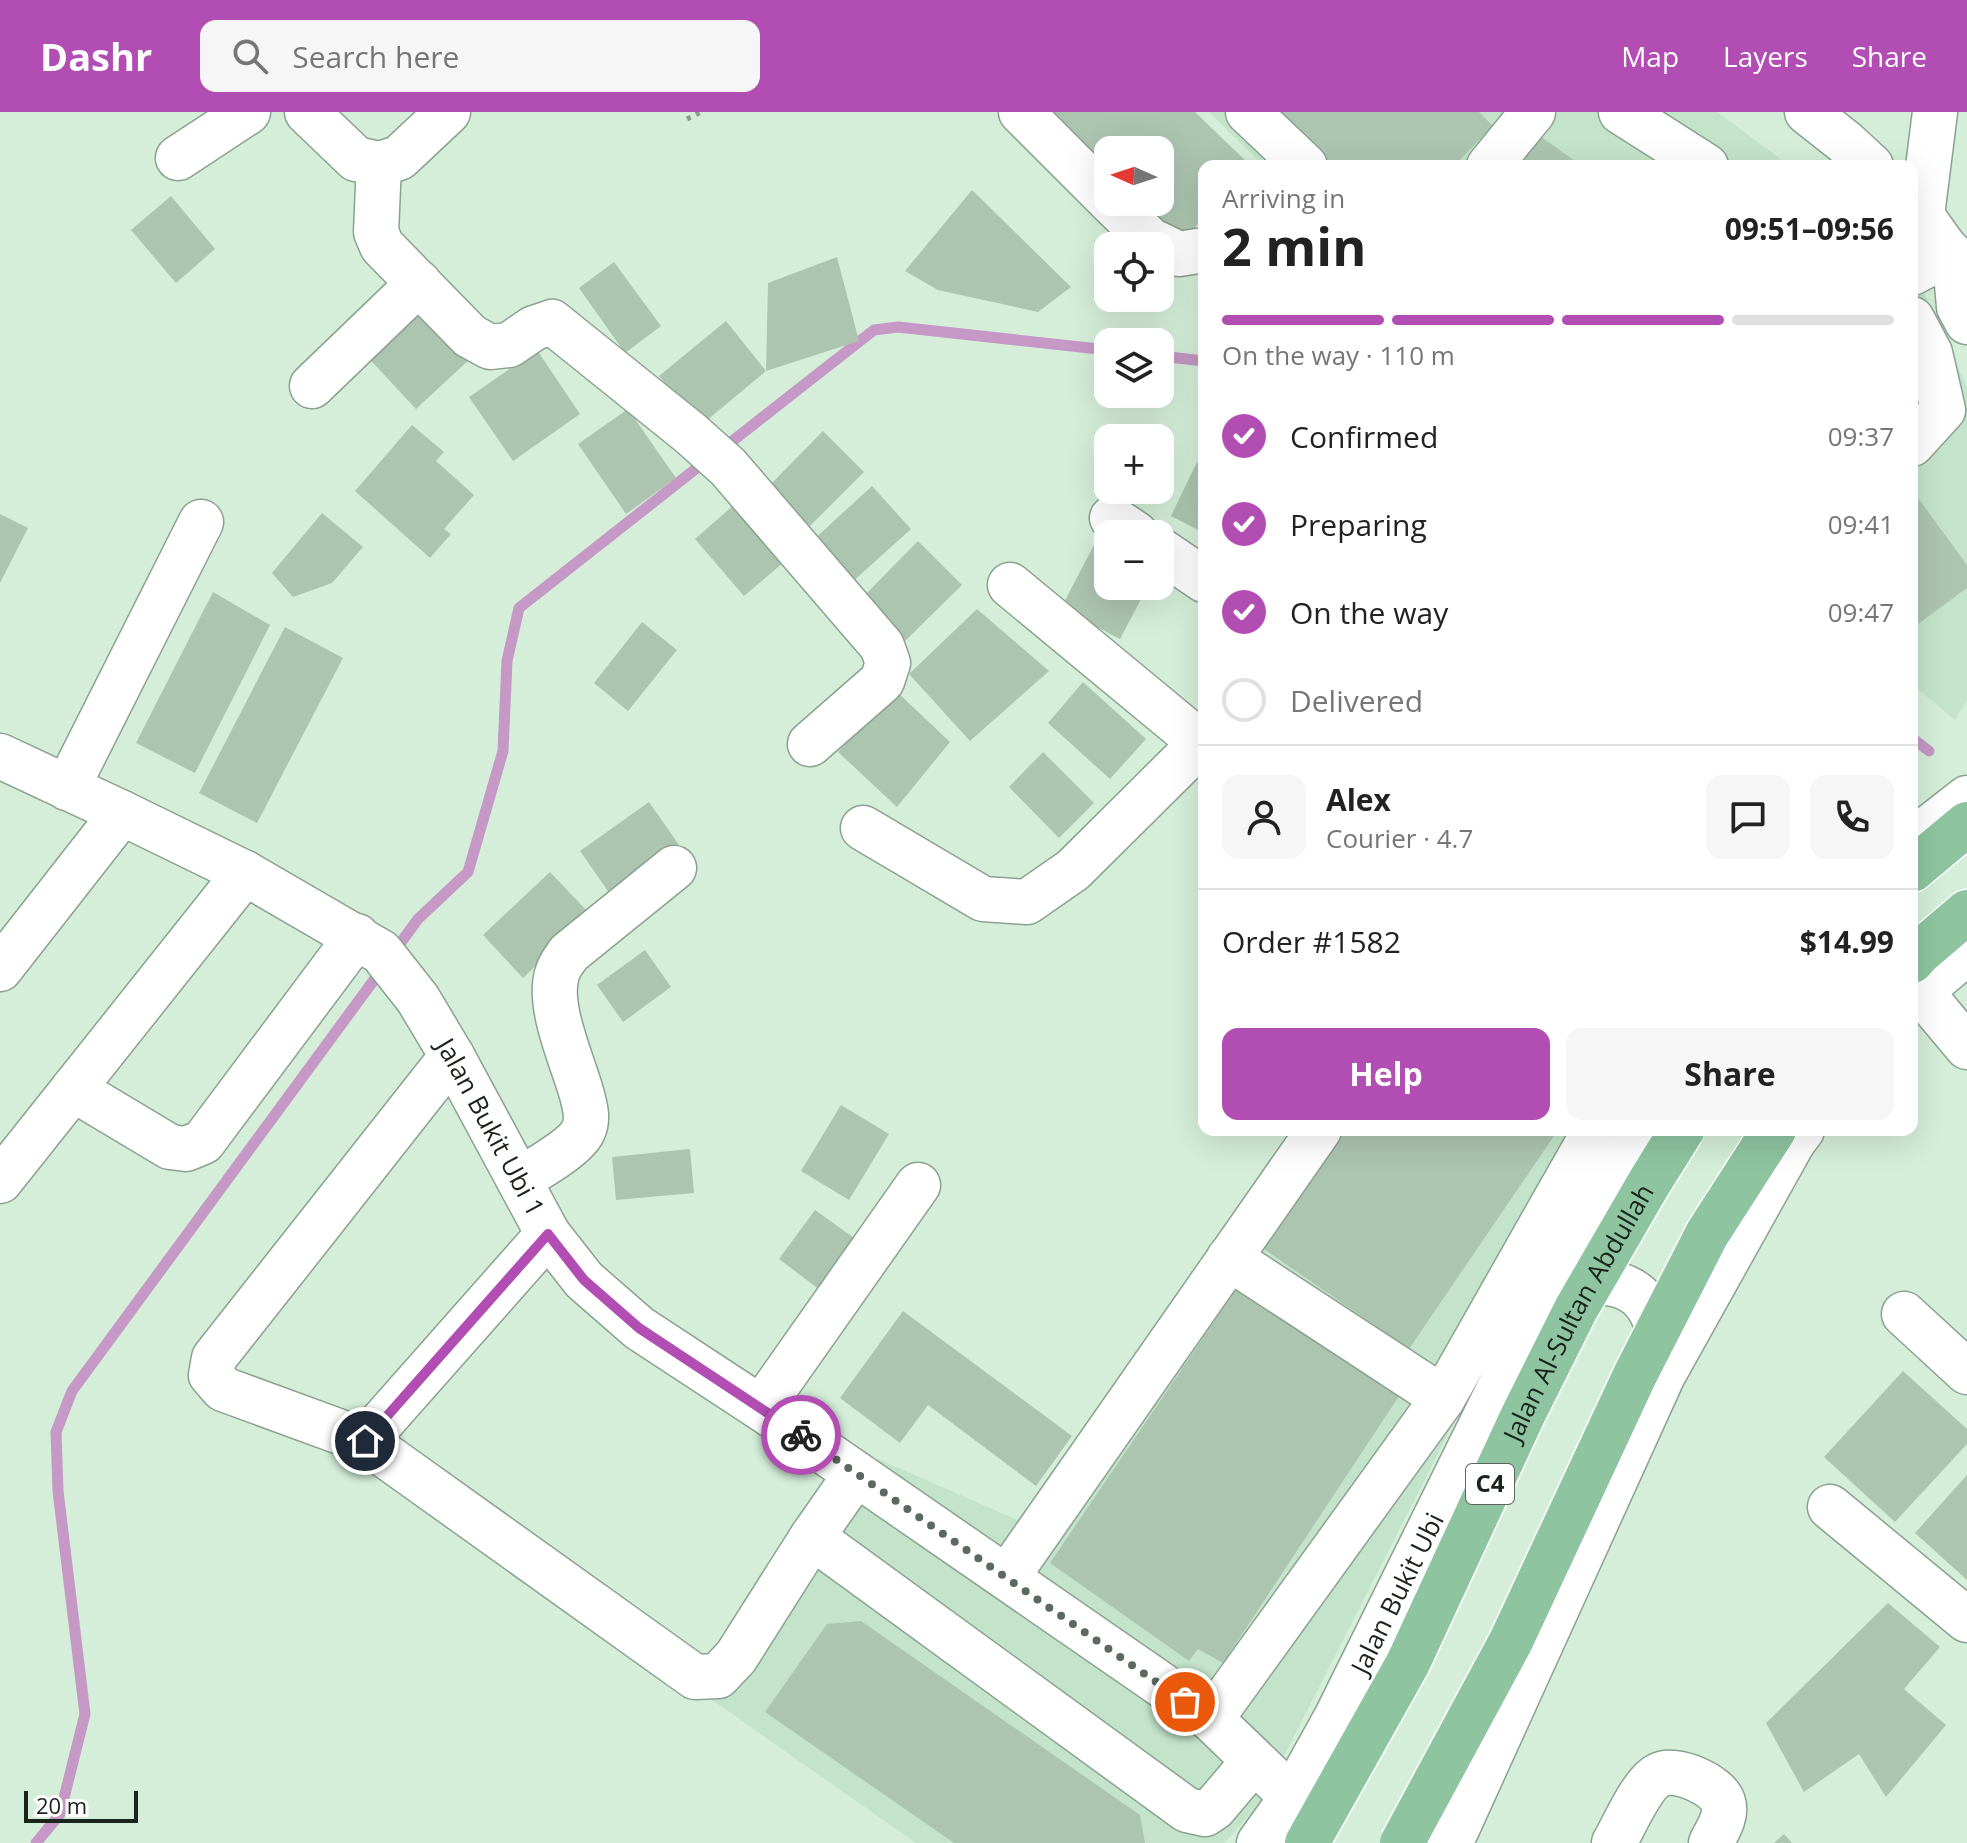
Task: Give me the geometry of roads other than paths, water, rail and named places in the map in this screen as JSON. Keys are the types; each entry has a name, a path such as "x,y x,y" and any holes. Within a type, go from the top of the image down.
{"main road":[{"path":"1918,865 1967,824"},
{"path":"1918,959 1919,953 1967,912"},
{"name":"Jalan Al-Sultan Abdullah","path":"1307,1843 1408,1663 1523,1415 1576,1309 1678,1136"},
{"path":"1402,1843 1511,1641 1635,1375 1707,1234 1788,1136"}],"street":[{"path":"178,158 248,112"},
{"path":"307,112 356,159 379,164 399,158 448,112"},
{"path":"1021,112 1094,184"},
{"path":"1248,112 1299,160"},
{"path":"1494,160 1533,112"},
{"path":"1621,112 1697,160"},
{"path":"1807,112 1864,160"},
{"path":"1918,205 1935,112"},
{"path":"379,164 376,232 382,246 470,336 490,347 509,345 534,328 552,322 728,467 882,646 888,663 882,681 810,744"},
{"path":"1918,212 1946,264 1959,307 1967,322"},
{"path":"1126,216 1150,240 1179,254 1198,251"},
{"path":"312,386 419,283"},
{"path":"1918,330 1930,353 1943,410 1918,437"},
{"path":"67,788 201,522"},
{"path":"1174,560 1198,576"},
{"path":"1010,585 1198,739"},
{"path":"863,828 983,899 1027,902 1073,870 1198,746"},
{"path":"0,756 245,873 369,944 203,1142 186,1149 170,1147 73,1089"},
{"path":"1918,836 1967,798"},
{"path":"0,969 122,813"},
{"path":"519,1180 576,1142 587,1115 557,1021 555,982 558,970 569,953 674,868"},
{"path":"0,1181 245,873"},
{"name":"Jalan Bukit Ubi 1","path":"369,944 418,999 548,1234 584,1280 639,1328 761,1408 1211,1719 1292,1797"},
{"path":"1918,981 1967,952"},
{"path":"1918,988 1967,1047"},
{"path":"452,1056 214,1358 211,1375 223,1389 365,1441 695,1677 718,1676 736,1657 856,1474"},
{"path":"1007,1577 1315,1136"},
{"path":"1211,1719 1443,1398 1592,1136"},
{"name":"Jalan Bukit Ubi","path":"1259,1843 1292,1797 1336,1718 1540,1306 1641,1136"},
{"path":"1449,1843 1663,1375 1789,1136"},
{"path":"761,1408 918,1185"},
{"path":"365,1441 548,1234"},
{"path":"1229,1258 1443,1398"},
{"path":"1540,1306 1572,1285 1611,1282 1639,1294 1655,1320 1662,1346 1663,1375"},
{"path":"1904,1314 1967,1372"},
{"path":"1830,1507 1967,1620"},
{"path":"812,1537 1187,1810 1205,1814 1214,1808 1253,1762"},
{"path":"1614,1843 1647,1784 1660,1773 1677,1772 1716,1789 1724,1803 1722,1821 1711,1843"}],"waterway":[{"path":"721,450 874,330 898,327 1094,348"},
{"path":"1174,358 1198,360"},
{"path":"394,952 418,919 468,872 503,751 507,661 519,608 707,460"},
{"path":"1918,743 1929,751"},
{"path":"36,1843 60,1814 85,1714 58,1491 56,1432 72,1391 382,969"}]}
